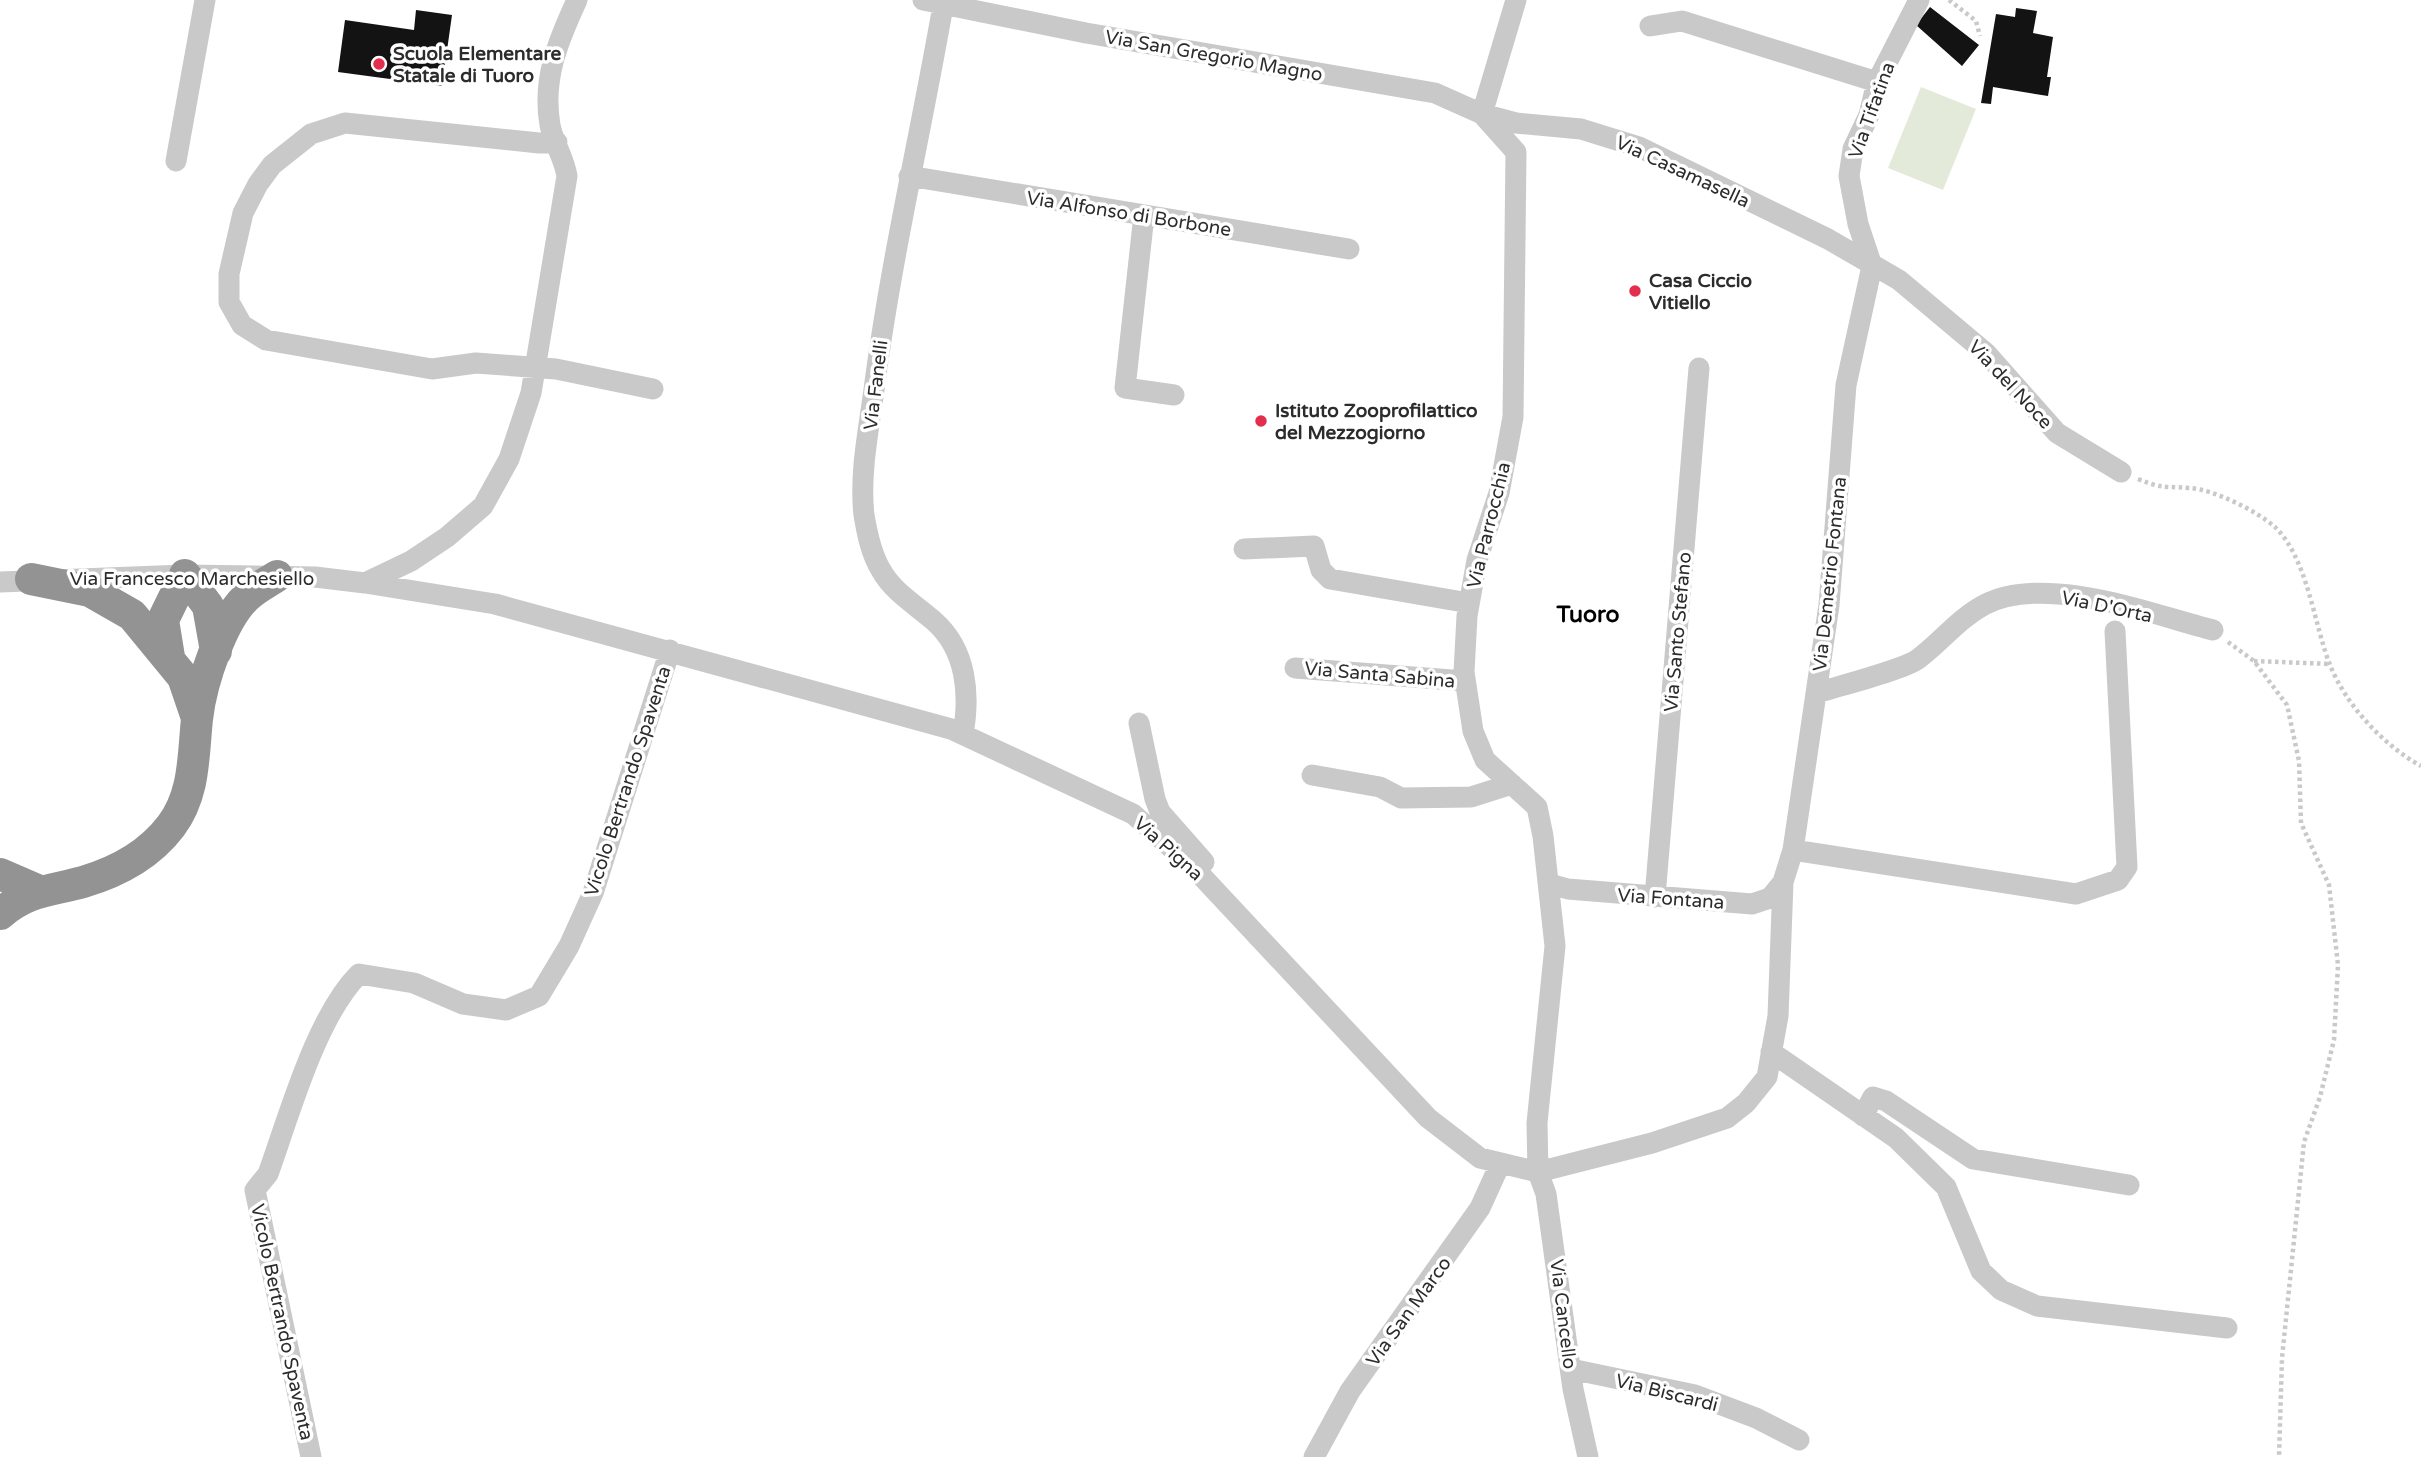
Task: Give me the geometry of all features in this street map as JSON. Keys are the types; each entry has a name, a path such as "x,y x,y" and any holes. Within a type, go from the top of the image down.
{"highway":[{"path":"169,657 163,620 186,575 208,606 216,651"},
{"path":"0,914 37,890 84,881 139,859 171,826 186,798 197,755 197,718 216,651 231,615 249,594 276,576"},
{"path":"31,579 90,591 132,615 183,677 197,718"},
{"path":"0,874 37,890"}],"street":[{"path":"176,161 205,0"},
{"path":"365,583 411,561 447,537 483,506 509,459 531,393 567,176 565,158 550,127 547,80 577,0"},
{"path":"1482,114 1516,0"},
{"name":"Via Tifatina","path":"1871,266 1858,224 1849,176 1853,149 1869,116 1877,82 1919,0"},
{"name":"Via San Gregorio Magno","path":"936,2 1434,93 1482,114"},
{"name":"Via Fanelli","path":"936,2 909,176 886,296 865,471 864,512 869,543 880,570 895,589 936,623 954,646 964,671 968,705 963,734"},
{"path":"1650,26 1682,22 1877,82"},
{"name":"Via Casamasella","path":"1482,114 1516,123 1581,129 1639,147 1828,239 1871,266"},
{"name":"Via Parrocchia","path":"1482,114 1517,152 1513,417 1499,493 1477,560 1469,603 1465,681 1473,731 1485,760 1537,807 1550,884 1555,946 1537,1123 1538,1172"},
{"path":"557,142 539,143 345,123 311,134 272,165 258,184 243,213 229,274 229,302 242,325 266,340 432,369 476,363 556,369 653,389"},
{"name":"Via Alfonso di Borbone","path":"909,176 1349,249"},
{"path":"1144,215 1125,388 1174,395"},
{"name":"Via del Noce","path":"1871,266 1899,280 1986,353 2057,433 2120,472"},
{"name":"Via Demetrio Fontana","path":"1538,1172 1652,1143 1727,1118 1746,1103 1767,1077 1778,1016 1783,881 1793,850 1829,604 1846,385 1871,266"},
{"name":"Via Santo Stefano","path":"1655,897 1699,368"},
{"path":"1244,549 1314,547 1321,570 1330,579 1469,603"},
{"name":"Via Francesco Marchesiello","path":"0,582 186,575 315,577 495,604 670,650"},
{"name":"Via D'Orta","path":"1817,693 1916,661 1955,625 1986,604 2026,593 2078,596 2213,630"},
{"path":"1793,850 2076,894 2118,880 2127,867 2115,631"},
{"name":"Via Pigna","path":"670,650 963,734 1133,814 1195,869 1428,1118 1480,1158 1538,1172"},
{"name":"Vicolo Bertrando Spaventa","path":"311,1457 255,1189 268,1174 314,1052 345,989 359,974 414,983 463,1004 506,1010 539,996 569,946 593,893 670,650"},
{"name":"Via Santa Sabina","path":"1295,668 1465,681"},
{"path":"1139,723 1154,799 1160,812 1258,923 1284,966"},
{"path":"1312,775 1380,787 1401,798 1471,797 1511,784"},
{"name":"Via Fontana","path":"1550,884 1568,890 1752,904 1770,898 1783,881"},
{"path":"1771,1052 1896,1138 1946,1187 1981,1271 2001,1290 2037,1306 2227,1328"},
{"path":"1863,1116 1873,1097 1886,1101 1973,1159 2129,1185"},
{"name":"Via San Marco","path":"1314,1457 1350,1391 1480,1208 1500,1164"},
{"name":"Via Cancello","path":"1538,1172 1546,1195 1571,1369 1588,1457"},
{"name":"Via Biscardi","path":"1571,1369 1695,1395 1756,1418 1799,1440"}],"path":[{"path":"1949,0 1976,21 1980,36"},
{"path":"2120,472 2164,489 2190,488 2240,504 2276,528 2294,557 2314,604 2330,664 2368,723 2407,758 2421,766"},
{"path":"2213,630 2253,662 2287,705 2300,761 2301,823 2329,885 2338,965 2334,1040 2320,1097 2304,1142 2282,1358 2279,1457"},
{"path":"2253,662 2330,664"}],"green space":[{"path":"1921,87 1976,109 1943,190 1888,168"}],"building":[{"path":"1930,7 1979,45 1962,66 1916,25"},
{"path":"2016,8 2037,11 2033,33 2053,37 2047,77 2051,77 2048,96 1993,87 1991,104 1981,103 1996,14 2015,17"},
{"path":"416,10 452,15 442,86 338,72 345,20 414,30"}],"place":[{"name":"Scuola Elementare Statale di Tuoro","path":"379,64"},
{"name":"Casa Ciccio Vitiello","path":"1635,291"},
{"name":"Istituto Zooprofilattico del Mezzogiorno","path":"1261,421"}],"district":[{"name":"Tuoro","path":"1588,614"}]}
